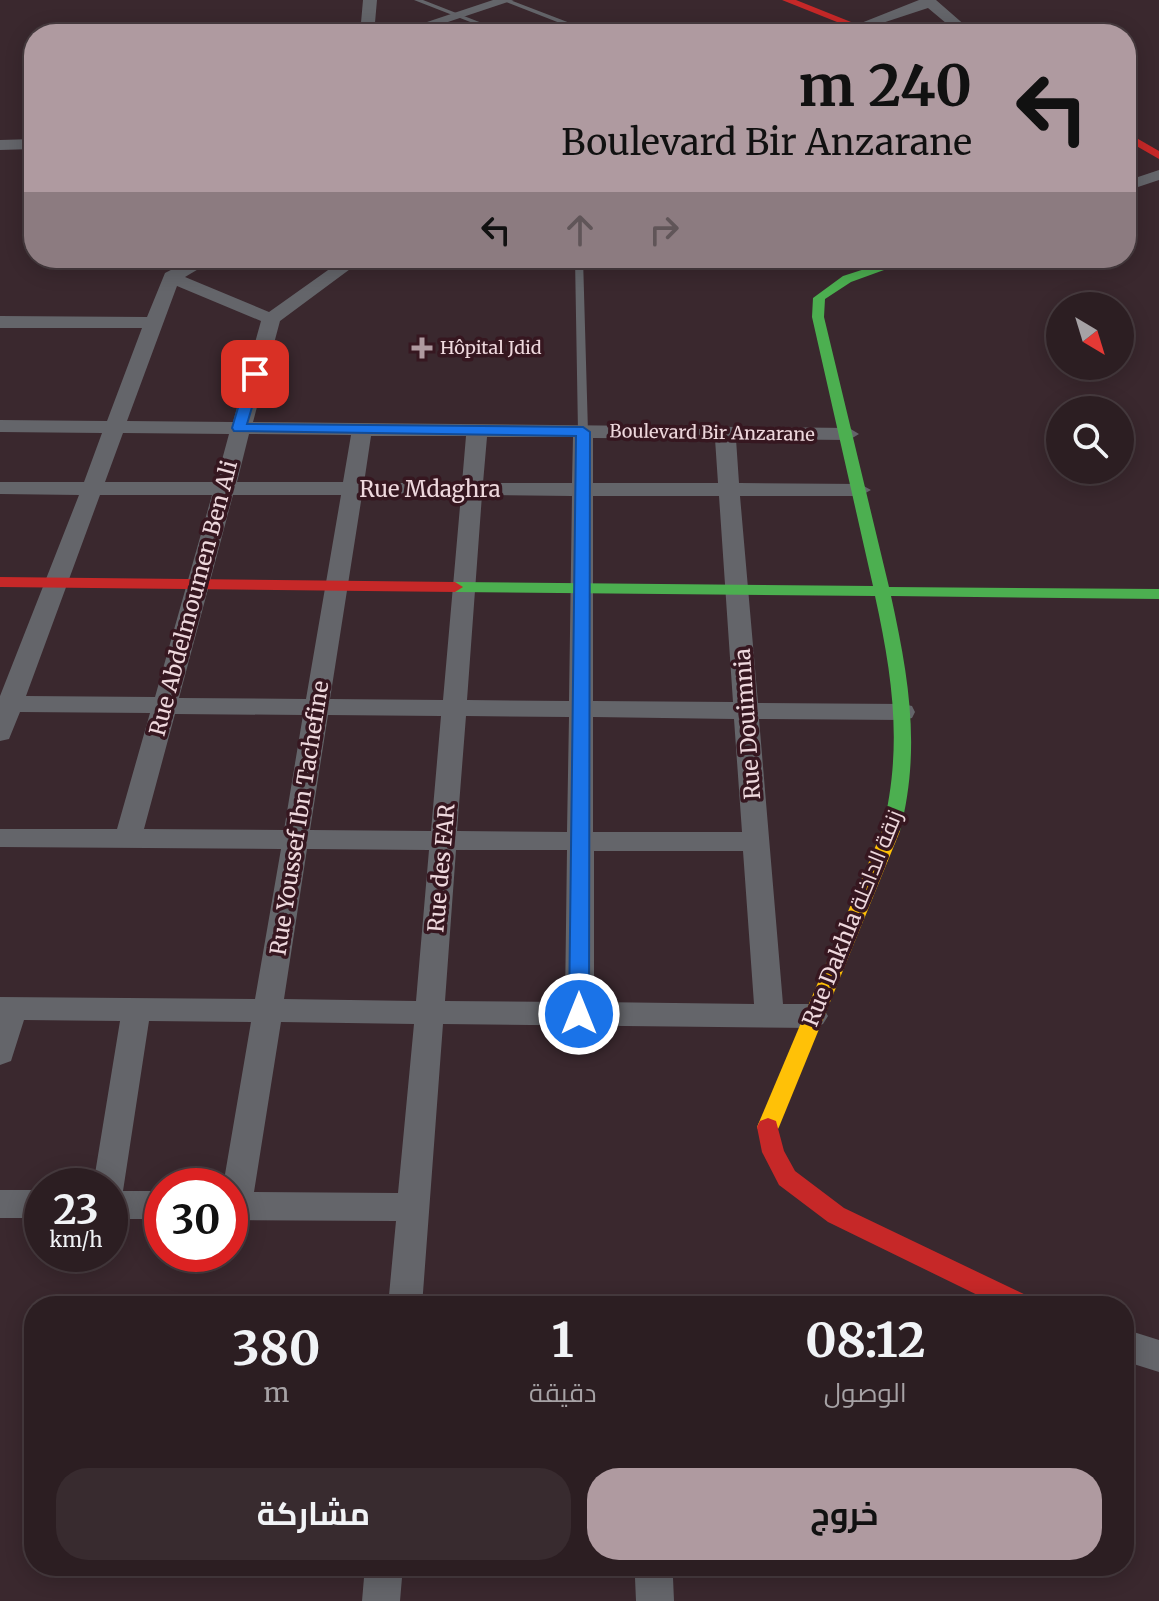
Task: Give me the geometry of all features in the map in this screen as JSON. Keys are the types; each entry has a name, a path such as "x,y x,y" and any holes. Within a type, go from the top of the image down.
{"street":[{"path":"368,24 370,3 389,0"},
{"path":"434,24 505,0"},
{"path":"787,0 849,24"},
{"path":"882,24 928,2 956,24"},
{"path":"1136,141 1159,156"},
{"path":"0,145 24,144"},
{"path":"1136,183 1159,175"},
{"path":"0,733 5,704 57,582 171,277 189,268"},
{"path":"171,277 271,319 342,268"},
{"name":"Rue Dakhla زنقة الداخلة","path":"882,268 825,290 818,301 818,317 849,434 882,591 903,712 905,754 899,806 880,862 768,1126 773,1152 787,1178 836,1215 1003,1296"},
{"name":"Rue Abdelmoumen Ben Ali","path":"128,839 271,319"},
{"path":"0,322 154,323"},
{"name":"Boulevard Bir Anzarane","path":"0,426 849,434"},
{"name":"Rue Youssef Ibn Tachefine","path":"240,1168 362,429"},
{"name":"Rue des FAR","path":"406,1296 477,431"},
{"path":"579,1014 583,432"},
{"name":"Rue Douimnia","path":"725,433 769,1015"},
{"name":"Rue Mdaghra","path":"0,488 860,490"},
{"path":"0,582 1159,594"},
{"path":"5,704 903,712"},
{"path":"0,838 756,842"},
{"path":"0,1053 6,1008 813,1016"},
{"path":"112,1168 136,1009"},
{"path":"0,1204 24,1204"},
{"path":"248,1206 414,1207"},
{"path":"1134,1348 1159,1356"},
{"path":"381,1601 383,1576"}],"lane":[{"path":"417,0 481,24"},
{"path":"505,0 568,24"},
{"path":"579,268 583,432"}],"traffic: fast":[{"path":"881,268 847,279 819,298 818,317 861,495 901,692 904,763 900,797 891,831"},
{"path":"455,587 1159,594"}],"traffic: slow":[{"path":"768,1127 891,831"}],"traffic: jam":[{"path":"787,0 850,24"},
{"path":"1136,141 1159,156"},
{"path":"0,582 455,587"},
{"path":"768,1127 773,1152 787,1178 836,1215 1003,1296"}],"place":[{"name":"Hôpital Jdid","path":"422,348"}],"route":[{"path":"255,374 239,428 583,432 579,1014"}]}
